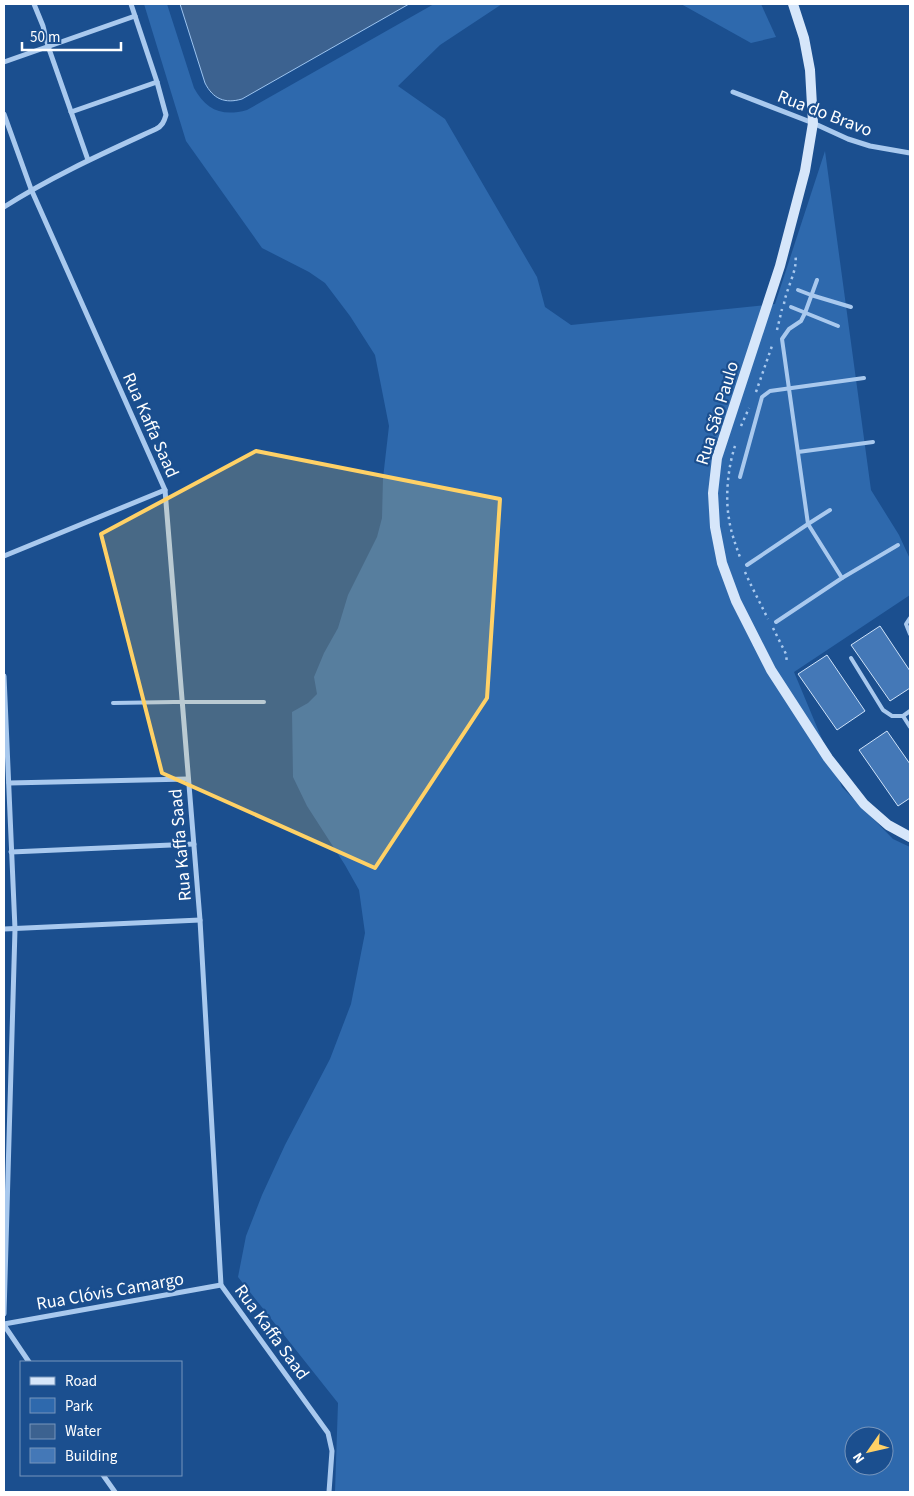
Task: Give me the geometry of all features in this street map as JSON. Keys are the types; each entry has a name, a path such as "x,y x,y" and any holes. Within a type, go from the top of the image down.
{"street":[{"path":"34,4 88,160"},
{"path":"4,207 31,189 156,129 165,121 166,115 131,4"},
{"name":"Rua São Paulo","path":"793,4 804,38 810,70 813,123 805,171 780,266 717,458 713,493 715,527 722,563 736,601 771,670 828,758 864,804 888,824 910,837"},
{"path":"4,62 135,16"},
{"path":"71,112 156,82"},
{"name":"Rua do Bravo","path":"733,92 813,123 848,139 870,146 910,153"},
{"name":"Rua Kaffa Saad","path":"4,114 31,189 165,490 200,920 221,1285 328,1433 332,1451 329,1492"},
{"path":"4,556 165,490"},
{"path":"4,676 15,929 4,1314"},
{"path":"8,783 188,778"},
{"path":"12,852 194,844"},
{"path":"4,929 200,920"},
{"name":"Rua Clóvis Camargo","path":"4,1325 221,1285"},
{"path":"4,1325 27,1361"},
{"path":"104,1476 115,1492"}],"lane":[{"path":"817,280 801,322 789,329 782,339 808,524 842,578"},
{"path":"798,290 850,306"},
{"path":"791,307 838,326"},
{"path":"740,477 762,397 770,391 864,378"},
{"path":"798,452 874,442"},
{"path":"747,565 830,510"},
{"path":"776,622 842,578 898,545"},
{"path":"910,618 906,624 910,634"},
{"path":"851,658 883,710 892,716 903,716 910,712"},
{"path":"113,703 264,702"},
{"path":"903,716 910,727"}],"path":[{"path":"776,334 784,299 796,262 795,252 792,248"},
{"path":"754,396 774,342"},
{"path":"740,429 751,404"},
{"path":"736,440 730,464 729,519 735,544 750,583 769,622"},
{"path":"772,627 786,654 787,663"}],"highlighted area":[{"path":"256,451 500,499 487,698 375,868 162,773 101,534"}],"green space":[{"path":"144,4 167,4 194,88 209,106 222,112 230,113 247,110 434,4 502,4 440,45 398,86 445,119 537,277 545,307 571,325 775,304 825,151 871,490 899,535 910,559 910,595 794,672 842,787 893,839 910,847 910,1492 335,1492 338,1403 238,1277 246,1236 262,1195 285,1145 330,1059 351,1004 365,933 359,890 307,806 293,777 292,712 308,703 317,694 314,677 324,653 338,628 348,595 377,537 382,518 383,478 389,426 375,355 350,316 325,283 309,272 262,248 186,141"},
{"path":"681,4 761,4 776,37 751,43"}],"water":[{"path":"180,4 409,4 242,99 230,101 220,99 212,93 205,83"}],"building":[{"path":"880,626 910,671 910,688 890,701 851,645"},
{"path":"827,655 865,711 837,730 798,674"},
{"path":"887,731 910,764 910,798 898,806 859,750"}]}
